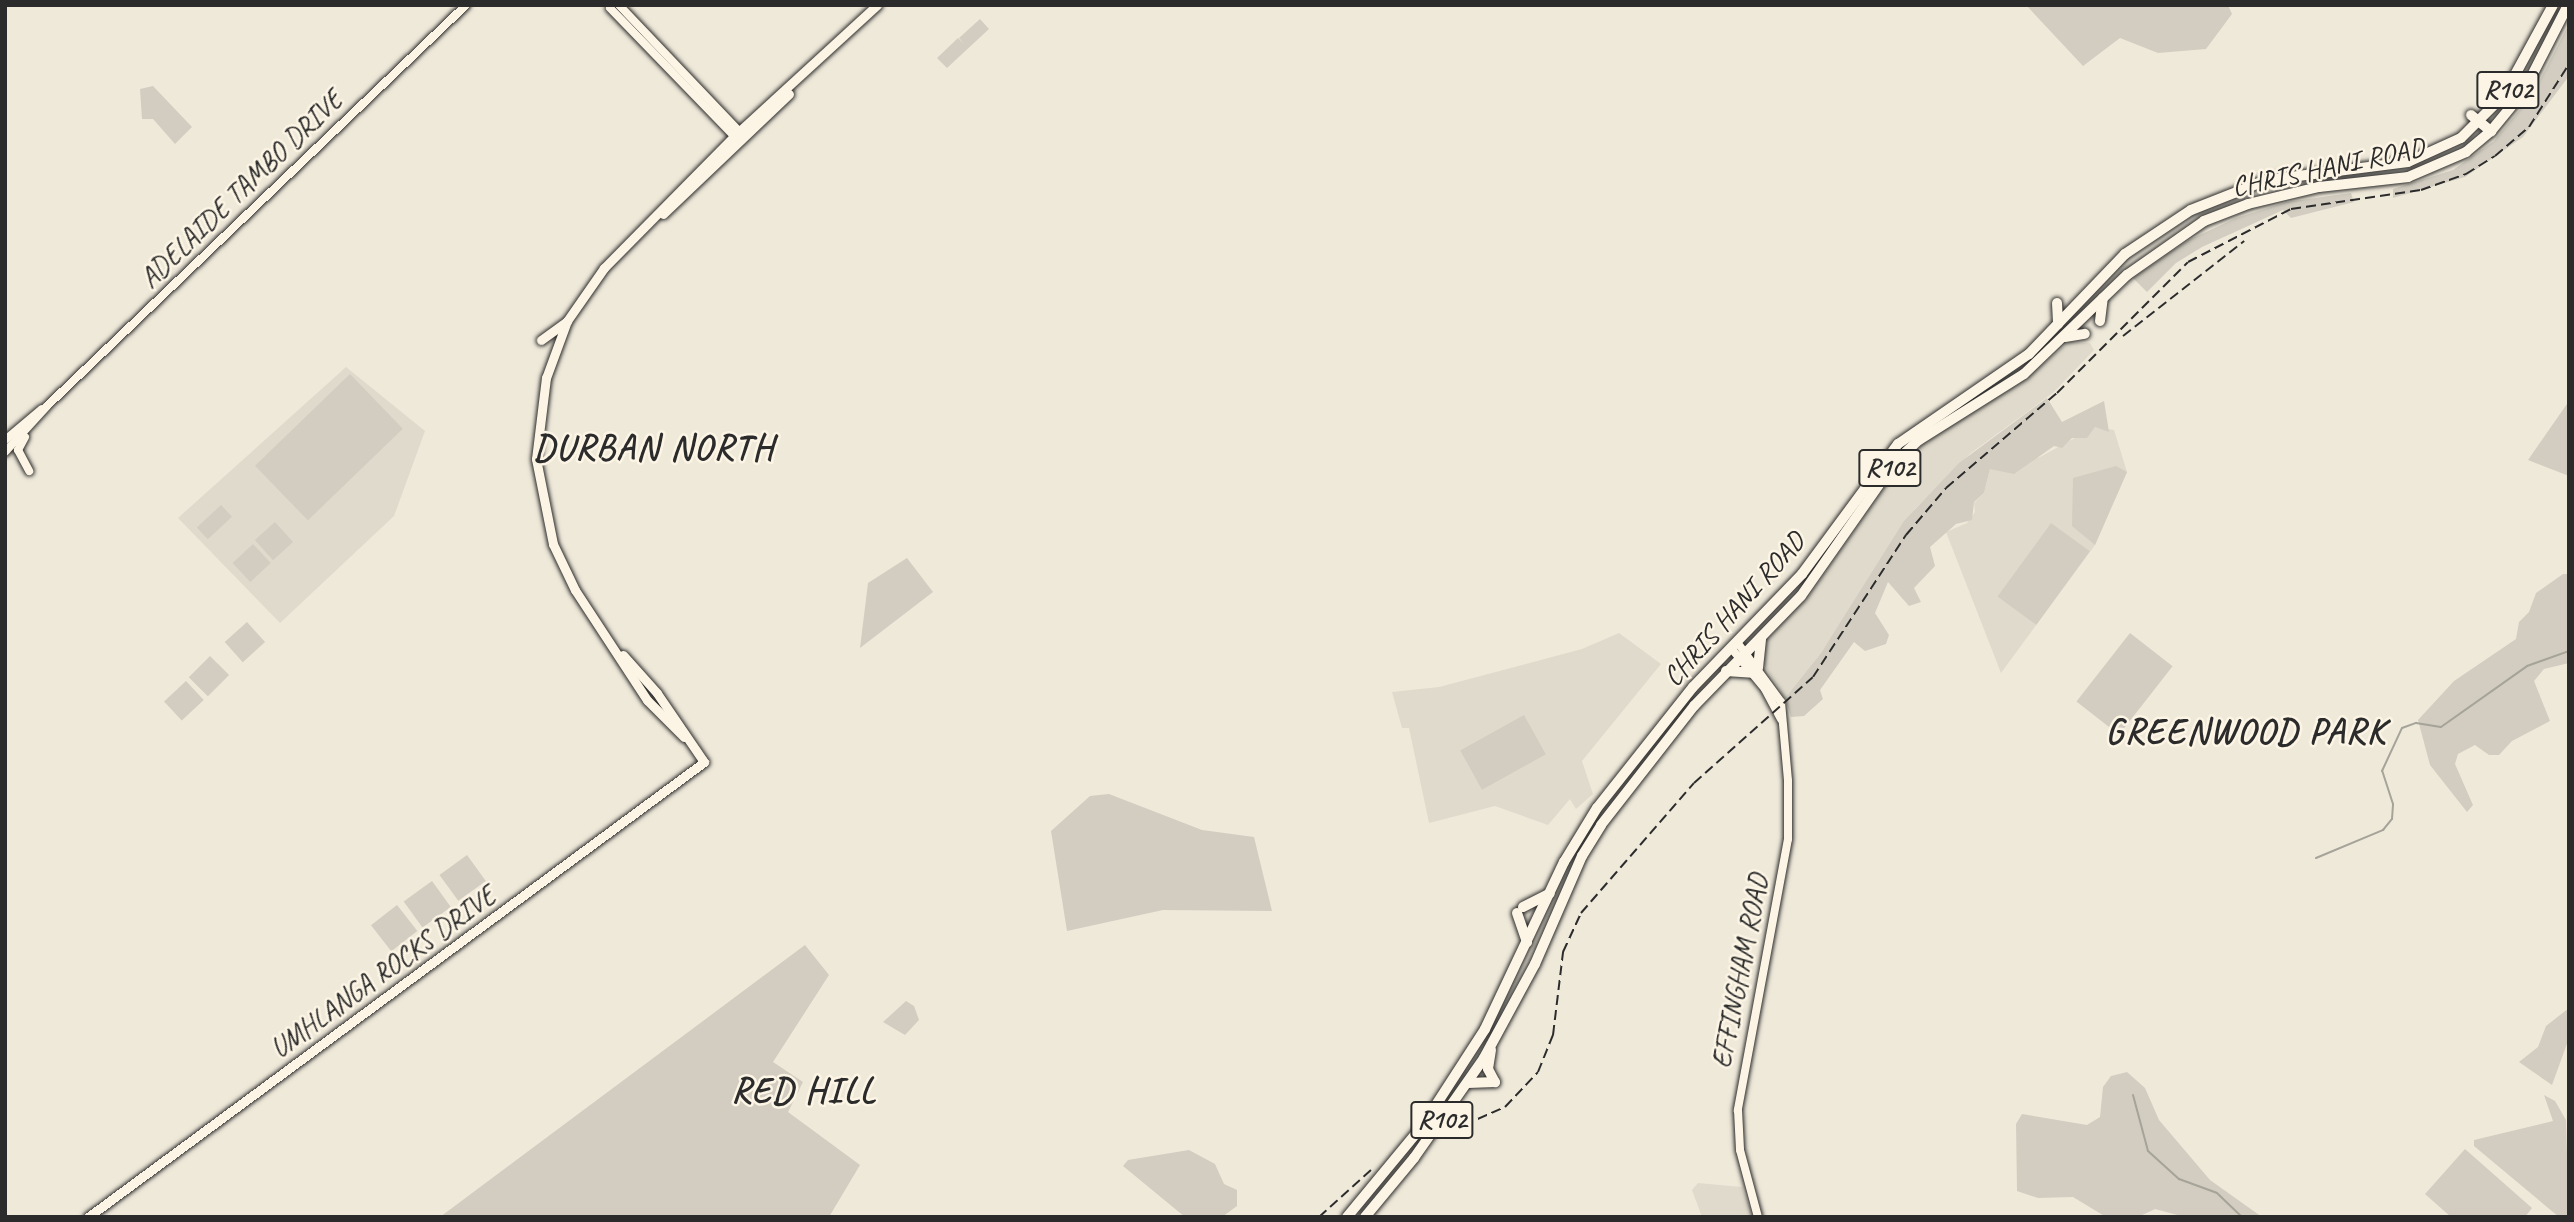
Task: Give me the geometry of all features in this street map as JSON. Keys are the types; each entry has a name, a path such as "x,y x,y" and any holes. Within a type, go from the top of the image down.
{"main road":[{"path":"541,340 567,321 615,256 877,5"},
{"name":"CHRIS HANI ROAD","path":"1366,1217 1468,1083 1493,1043 1535,964 1588,846 1694,706 1761,638 1823,567 1894,463 1919,440 2024,374 2103,297 2171,240 2229,210 2319,187 2419,173 2466,152 2491,131 2524,91 2568,5"},
{"path":"2551,10 2556,31"},
{"name":"CHRIS HANI ROAD","path":"1347,1217 1439,1102 1485,1029 1552,892 1597,808 1693,687 1802,574 1898,444 1918,426 2011,368 2139,242 2191,210 2267,180 2421,159 2450,146 2517,76 2551,10"},
{"path":"2475,119 2491,131"},
{"path":"2100,321 2103,297"},
{"path":"2057,303 2057,324"},
{"path":"567,321 539,409 536,458 541,500 568,578 648,700 686,739 694,760 688,774"},
{"path":"2063,338 2085,334"},
{"path":"1726,671 1755,670 1761,638"},
{"name":"UMHLANGA ROCKS DRIVE","path":"88,1217 704,762 686,739"},
{"path":"1527,946 1520,910 1552,892"},
{"path":"1468,1083 1495,1082 1488,1069 1493,1043"}],"street":[{"name":"ADELAIDE TAMBO DRIVE","path":"5,440 47,406 466,5"},
{"path":"611,6 741,138"},
{"name":"ADELAIDE TAMBO DRIVE","path":"5,452 47,406"},
{"path":"29,471 18,450 34,422"},
{"name":"EFFINGHAM ROAD","path":"1734,645 1781,702 1785,732 1788,834 1738,1110 1740,1150 1758,1217"}],"shaded area":[{"path":"2026,5 2228,5 2232,14 2206,49 2158,53 2120,38 2083,66"},
{"path":"980,19 989,29 947,68 937,58 958,38 964,44 959,38"},
{"path":"2569,24 2569,76 2523,137 2465,177 2393,198 2393,189 2453,170 2494,141 2532,95"},
{"path":"153,86 192,127 175,144 153,119 142,119 140,89"},
{"path":"2351,193 2354,202 2291,218 2283,210 2202,247 2176,263 2147,292 2133,278 2187,241 2236,218 2287,202"},
{"path":"2069,342 2090,343 2094,350 2054,392 1971,453 1915,509 1821,653 1785,698 1763,663 1764,643 1811,593 1898,468 1931,437 2026,379"},
{"path":"346,367 425,431 394,516 280,623 178,518"},
{"path":"350,374 403,429 308,520 255,466"},
{"path":"2047,398 2062,422 2104,401 2109,432 2095,427 2087,438 2072,438 2062,448 2054,446 2014,474 1990,469 1984,493 1974,502 1972,520 1956,524 1930,547 1935,566 1914,588 1921,602 1909,606 1888,582 1875,613 1889,635 1886,644 1865,651 1854,642 1820,690 1823,699 1804,716 1791,717 1785,698 1821,653 1904,521 1959,463"},
{"path":"2569,401 2569,476 2528,460"},
{"path":"2095,427 2114,430 2127,472 2095,545 2001,673 1946,532 1967,523 1975,512 1974,503 1984,493 1990,469 2040,457"},
{"path":"2116,466 2127,472 2095,545 2072,526 2073,478"},
{"path":"221,505 232,517 208,539 197,528"},
{"path":"275,522 293,542 273,560 255,540"},
{"path":"2051,523 2090,551 2036,625 1998,597"},
{"path":"253,544 271,563 250,582 233,563"},
{"path":"907,558 933,592 860,648 868,583"},
{"path":"2563,574 2569,574 2569,663 2544,669 2534,681 2550,721 2512,741 2499,755 2489,755 2475,745 2458,754 2455,764 2473,805 2467,812 2430,765 2418,720 2454,681 2516,639 2519,622 2529,612 2536,593"},
{"path":"247,622 265,642 243,662 225,642"},
{"path":"1619,633 1661,664 1582,761 1593,794 1576,809 1570,799 1548,825 1495,806 1429,823 1409,728 1402,728 1392,692 1439,687 1582,649"},
{"path":"2130,633 2173,666 2119,735 2076,702"},
{"path":"210,656 229,675 208,696 189,677"},
{"path":"186,681 204,700 182,720 164,701"},
{"path":"1524,715 1546,754 1482,790 1460,750"},
{"path":"1109,794 1202,830 1254,837 1272,911 1163,910 1067,931 1051,831 1090,796"},
{"path":"467,855 486,881 458,901 439,875"},
{"path":"432,881 451,907 422,927 404,902"},
{"path":"397,905 417,931 391,951 371,925"},
{"path":"805,945 829,975 773,1062 803,1082 788,1112 860,1165 829,1217 440,1217"},
{"path":"906,1001 914,1006 919,1020 905,1035 883,1022"},
{"path":"2569,1008 2569,1038 2552,1085 2519,1062 2538,1047 2546,1026"},
{"path":"2127,1072 2145,1088 2159,1120 2210,1180 2262,1217 2185,1217 2155,1209 2138,1217 2106,1217 2073,1197 2038,1198 2017,1191 2016,1124 2022,1114 2087,1125 2100,1117 2103,1087 2111,1076"},
{"path":"2544,1095 2555,1101 2566,1120 2569,1217 2559,1217 2474,1146 2474,1140 2553,1121"},
{"path":"2465,1149 2532,1208 2525,1217 2451,1217 2425,1194"},
{"path":"1189,1150 1215,1164 1224,1184 1237,1190 1237,1206 1222,1217 1185,1217 1123,1166 1128,1160"},
{"path":"1698,1183 1742,1187 1753,1217 1702,1217 1692,1190"}],"waterway":[{"path":"2316,858 2383,830 2392,819 2393,804 2382,771 2402,728 2416,723 2441,727 2527,666 2569,651"},
{"path":"2133,1095 2148,1151 2179,1179 2217,1193 2242,1217"}],"railway":[{"path":"1464,1125 1505,1107 1538,1072 1553,1035 1563,952 1581,913 1694,783 1813,677 1906,535 1946,488 2057,393 2188,262 2291,209 2421,190 2466,174 2495,156 2529,127 2569,64"},
{"path":"2123,336 2244,241"},
{"path":"1319,1217 1371,1170"}],"district":[{"name":"DURBAN NORTH","path":"654,448"},
{"name":"GREENWOOD PARK","path":"2246,732"},
{"name":"RED HILL","path":"804,1091"}]}
